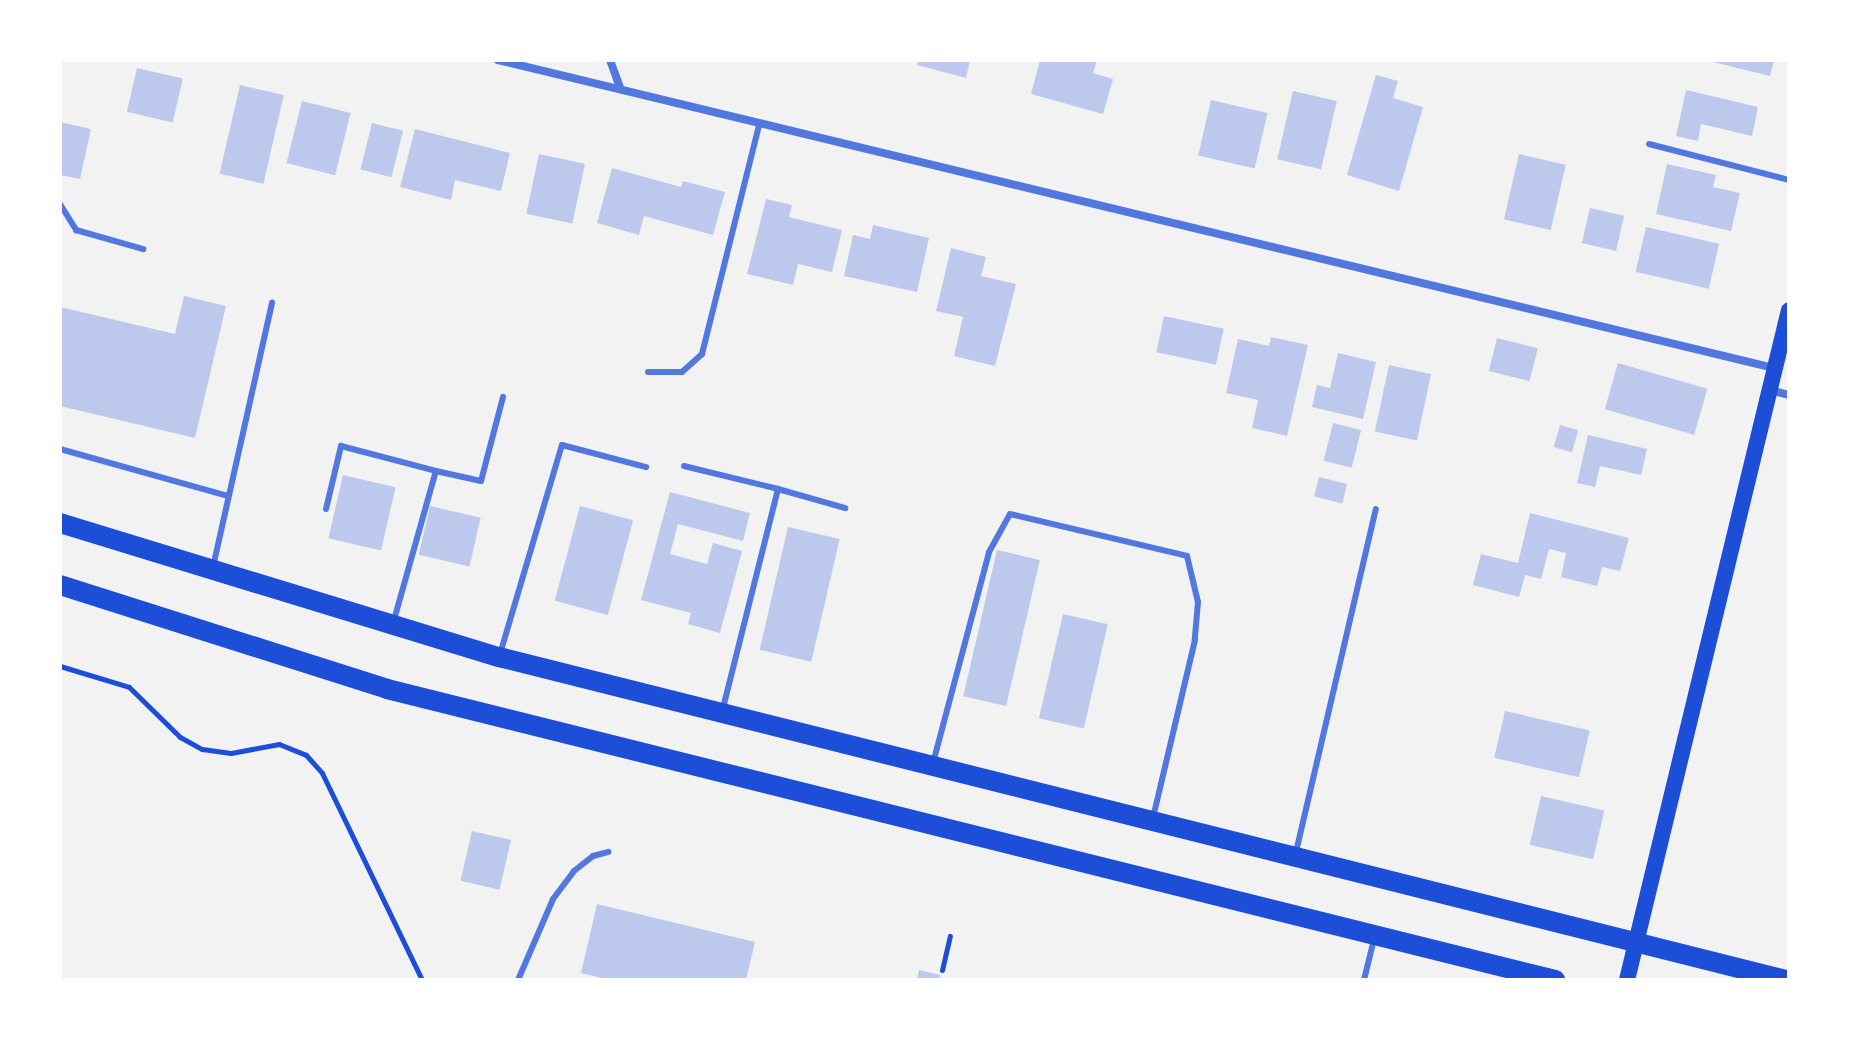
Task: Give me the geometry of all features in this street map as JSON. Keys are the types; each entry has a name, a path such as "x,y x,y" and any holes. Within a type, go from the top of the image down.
{"main road":[{"path":"1627,980 1789,310"},
{"path":"60,523 392,627 499,657 933,763 1295,858 1786,980"},
{"path":"60,585 387,689 1555,980"}],"street":[{"path":"498,60 1774,368"},
{"path":"610,60 620,88"},
{"path":"1769,390 1789,395"}],"lane":[{"path":"648,372 682,372 702,354 760,122"},
{"path":"1649,144 1789,180"},
{"path":"60,204 76,230 143,249"},
{"path":"212,570 272,302"},
{"path":"326,509 341,446 481,481 503,397"},
{"path":"499,657 562,445 646,467"},
{"path":"60,449 228,496"},
{"path":"684,466 845,508"},
{"path":"392,627 436,471"},
{"path":"722,711 778,489"},
{"path":"1295,858 1376,509"},
{"path":"933,763 989,552 1010,514 1187,556 1198,602 1195,640 1152,820"},
{"path":"518,980 553,899 574,871 593,856 608,852"},
{"path":"1364,980 1374,935"}],"path":[{"path":"60,666 129,687 180,737 202,749 231,753 279,744 306,755 322,773 422,980"},
{"path":"942,970 950,936"}],"building":[{"path":"918,60 970,60 966,78 917,65"},
{"path":"1040,60 1097,60 1093,73 1113,79 1103,114 1031,94"},
{"path":"1705,60 1774,60 1770,76"},
{"path":"137,68 183,79 173,122 127,112"},
{"path":"1376,75 1398,81 1393,98 1423,107 1399,191 1347,175"},
{"path":"240,85 284,95 263,184 220,174"},
{"path":"1686,90 1758,107 1752,136 1701,124 1698,141 1676,136"},
{"path":"1293,91 1337,101 1321,169 1277,159"},
{"path":"1211,100 1268,113 1255,169 1198,156"},
{"path":"302,101 351,113 335,175 287,163"},
{"path":"60,122 91,129 80,179 60,175"},
{"path":"372,123 403,131 391,177 360,170"},
{"path":"415,129 510,153 501,191 455,180 451,200 400,187"},
{"path":"539,154 585,164 572,223 526,214"},
{"path":"1519,154 1566,165 1551,230 1504,219"},
{"path":"1667,164 1716,175 1713,187 1740,193 1731,231 1656,214"},
{"path":"612,168 681,187 683,181 725,192 713,235 644,216 639,235 597,223"},
{"path":"766,199 792,205 789,217 842,230 832,272 798,264 793,285 747,274"},
{"path":"1590,208 1624,216 1616,251 1582,243"},
{"path":"873,225 929,238 917,292 844,276 853,235 870,239"},
{"path":"1646,227 1719,244 1709,289 1636,272"},
{"path":"951,248 986,257 981,276 1016,284 995,366 954,356 963,317 936,311"},
{"path":"184,296 226,306 195,438 60,406 60,307 175,334"},
{"path":"1164,316 1224,329 1216,365 1156,352"},
{"path":"1271,337 1308,345 1287,436 1252,428 1258,400 1226,393 1238,339 1269,346"},
{"path":"1497,338 1538,348 1530,381 1489,371"},
{"path":"1338,353 1376,362 1363,419 1312,407 1317,385 1330,388"},
{"path":"1618,363 1707,389 1694,435 1605,409"},
{"path":"1389,365 1431,374 1417,440 1375,432"},
{"path":"1333,423 1361,430 1352,468 1324,461"},
{"path":"1560,425 1578,430 1572,452 1554,447"},
{"path":"1588,435 1647,449 1641,475 1600,466 1595,487 1577,483"},
{"path":"343,475 396,487 381,550 328,538"},
{"path":"1319,477 1347,484 1342,503 1314,496"},
{"path":"670,492 750,513 743,541 678,524 670,554 707,564 713,543 742,551 720,633 688,624 691,613 641,600"},
{"path":"430,506 481,518 469,566 419,555"},
{"path":"580,506 633,520 608,615 555,601"},
{"path":"1530,513 1629,538 1620,571 1602,567 1597,586 1561,577 1566,553 1549,549 1541,579 1525,575 1519,597 1473,585 1481,554 1518,563"},
{"path":"788,527 840,539 811,662 760,650"},
{"path":"997,550 1040,560 1006,706 963,696"},
{"path":"1063,614 1108,624 1084,729 1039,718"},
{"path":"1505,711 1590,731 1579,777 1494,758"},
{"path":"1541,796 1604,811 1593,859 1530,845"},
{"path":"472,831 511,840 500,890 461,881"},
{"path":"597,904 755,942 746,980 610,980 581,973"},
{"path":"919,970 940,975 939,980 917,980"}]}
